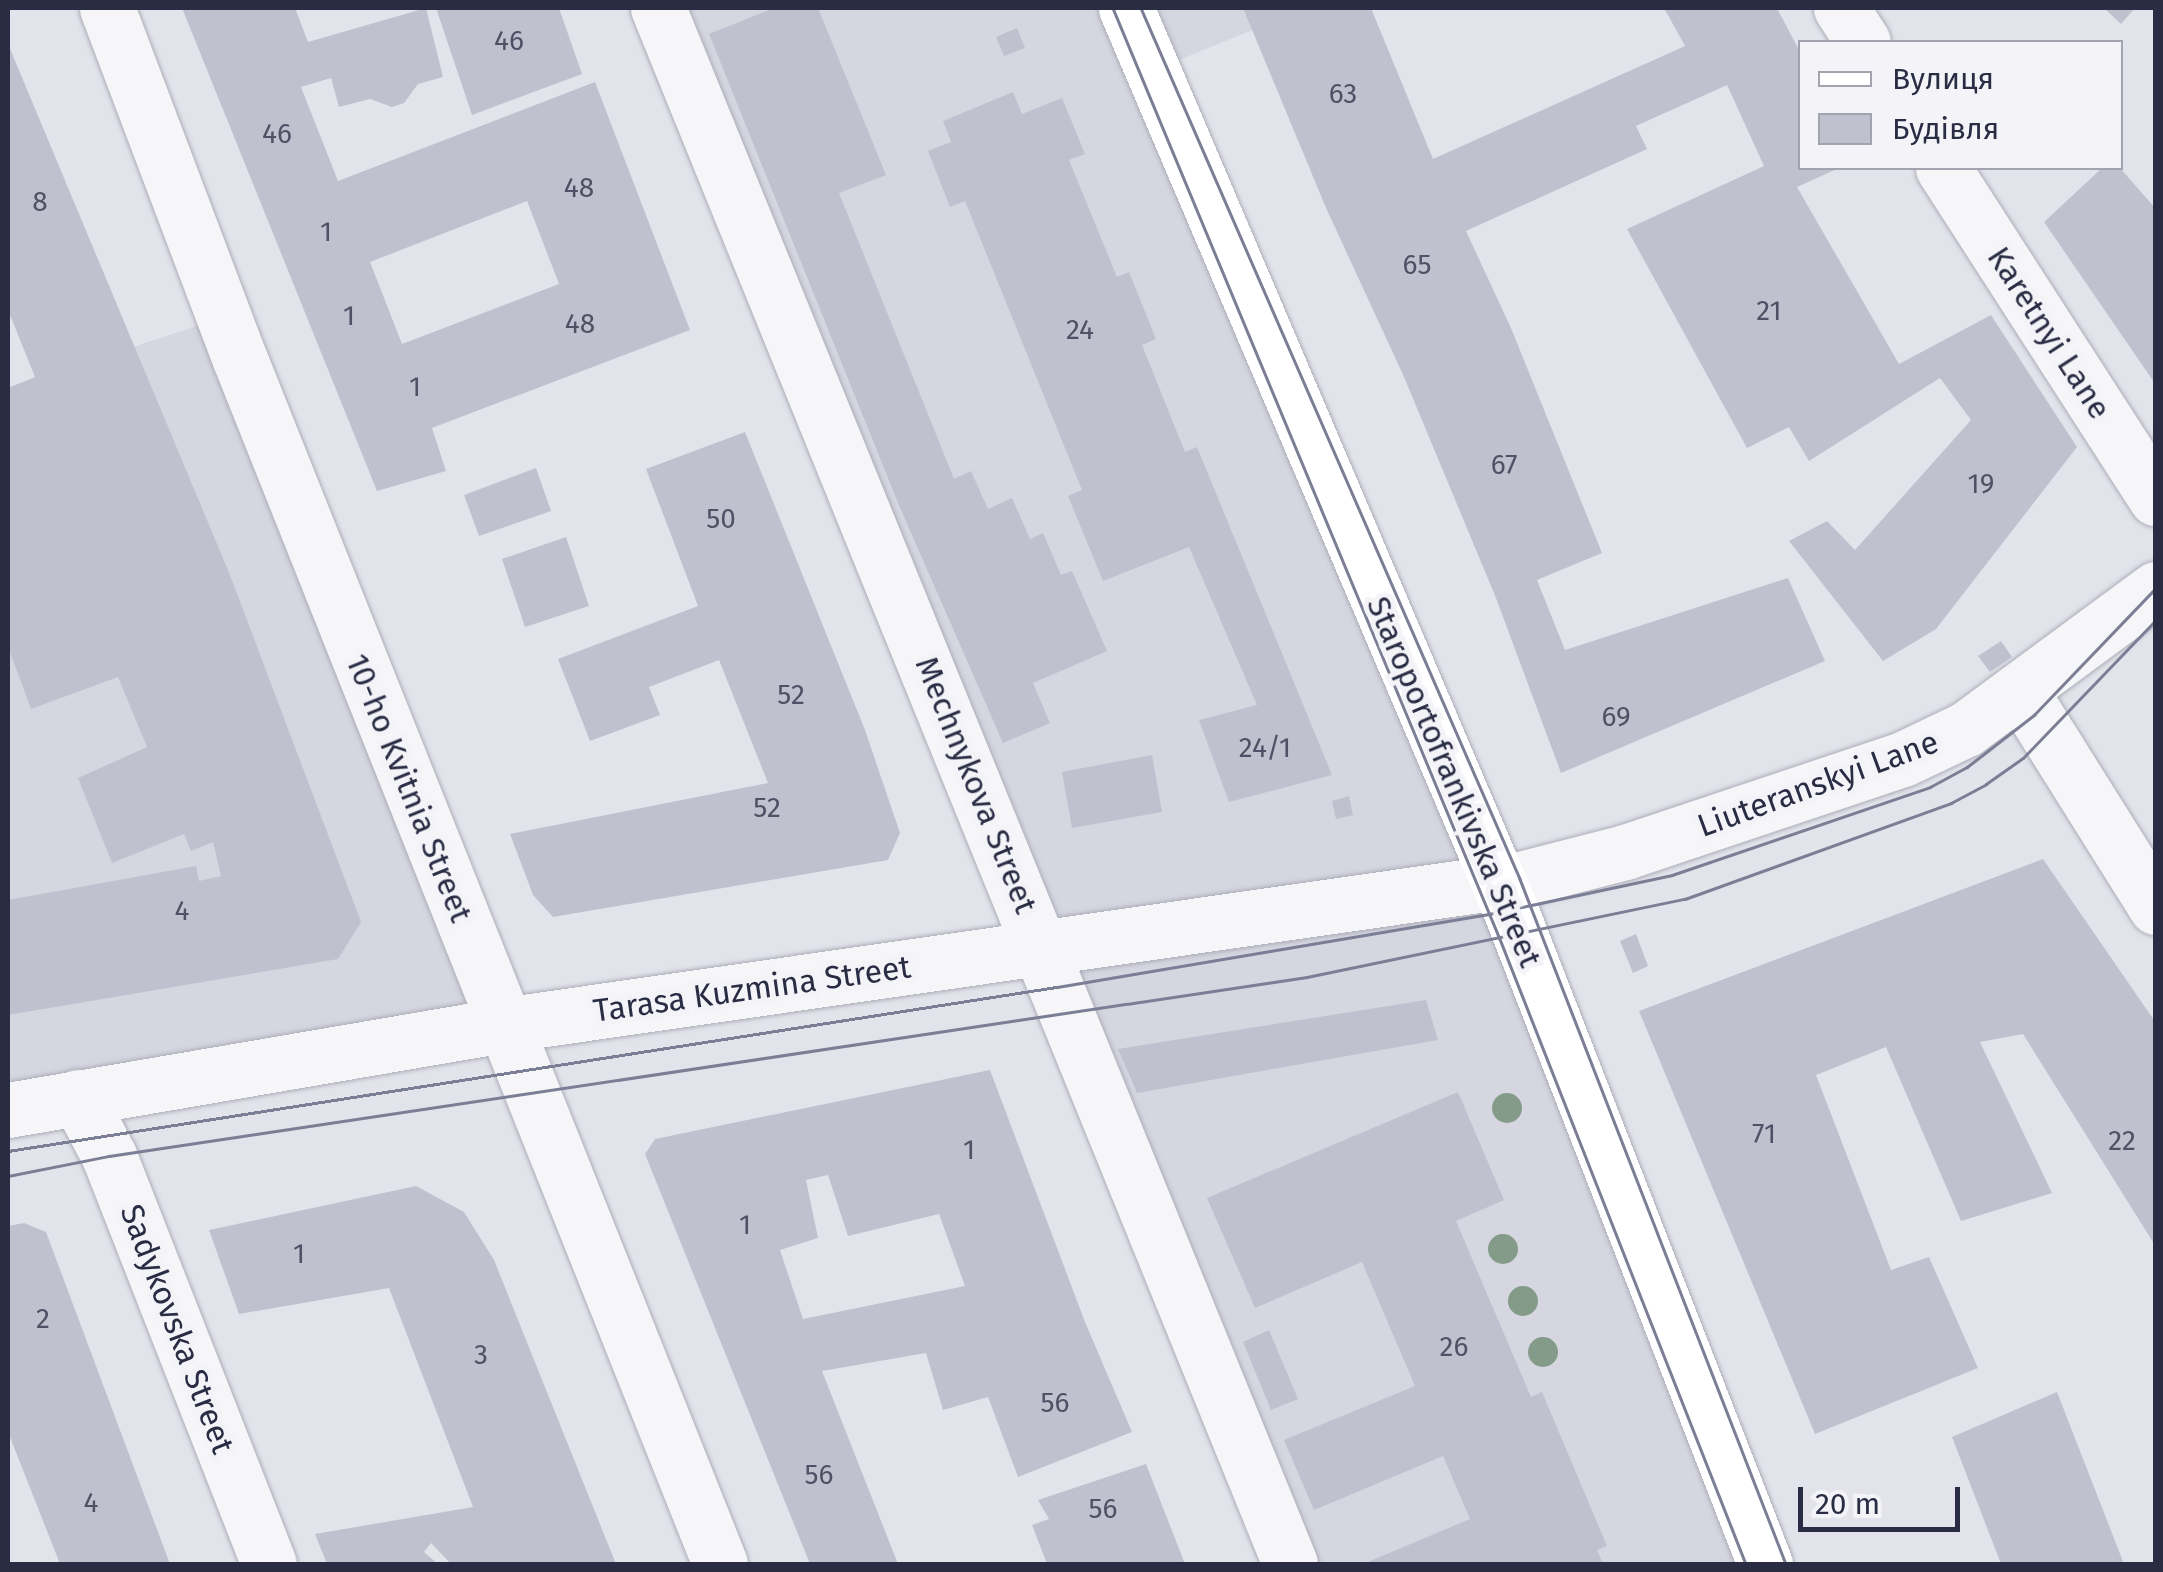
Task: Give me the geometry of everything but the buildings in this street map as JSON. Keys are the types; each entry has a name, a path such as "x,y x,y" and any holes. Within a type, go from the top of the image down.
{"main road":[{"name":"Staroportofrankivska Street","path":"1126,8 1499,882 1765,1564"}],"street":[{"name":"10-ho Kvitnia Street","path":"108,8 238,357 720,1564"},
{"name":"Mechnykova Street","path":"658,8 1290,1564"},
{"path":"1841,8 1862,40"},
{"name":"Karetnyi Lane","path":"1944,170 2156,498"},
{"name":"Liuteranskyi Lane","path":"1499,882 1625,852 1903,759 1966,729 2156,590"},
{"path":"2020,692 2156,907"},
{"name":"Tarasa Kuzmina Street","path":"8,1110 503,1025 1499,882"},
{"name":"Sadykovska Street","path":"78,1097 109,1156 270,1564"}],"shaded area":[{"path":"683,8 1112,8 1492,880 1046,943"},
{"path":"1136,8 1306,8 1162,67"},
{"path":"221,318 502,1024 8,1106 8,388"},
{"path":"1494,885 1753,1564 1294,1564 1049,950"}],"tram line":[{"path":"1113,8 1500,939 1746,1564"},
{"path":"1141,8 1520,879 1786,1564"},
{"path":"8,1151 1057,987 1489,914 1672,875 1930,787 1967,767 2034,715 2156,588"},
{"path":"8,1176 109,1156 1307,977 1685,899 1951,803 1986,784 2023,758 2156,620"}]}
